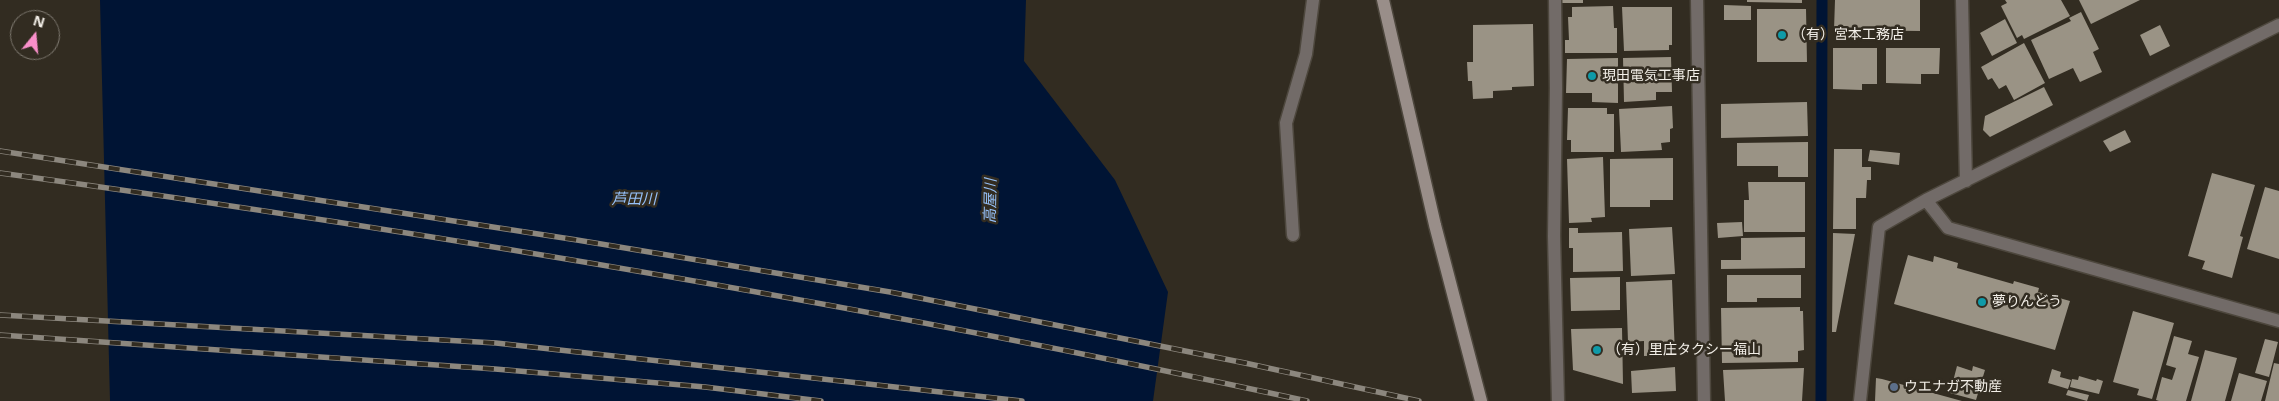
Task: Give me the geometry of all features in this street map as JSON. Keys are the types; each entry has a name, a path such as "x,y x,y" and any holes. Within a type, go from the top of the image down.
{"street":[{"path":"1294,235 1286,123 1306,54 1313,0"},
{"path":"1383,0 1435,225 1482,401"},
{"path":"1555,0 1554,236 1558,401"},
{"path":"1697,0 1704,401"},
{"path":"1962,0 1966,181"},
{"path":"1860,401 1879,227 1926,200 2279,25"},
{"path":"1926,200 1948,228 2279,321"}],"water":[{"name":"芦田川","path":"100,0 1026,0 1024,61 1115,180 1168,292 1153,401 110,401"}],"building":[{"path":"1562,0 1583,0 1583,3 1562,3"},
{"path":"1747,0 1802,0 1802,3 1747,2"},
{"path":"1835,0 1920,0 1920,31 1834,30"},
{"path":"2005,0 2061,0 2070,16 2024,39 2022,35 2017,38 2001,6 2007,3"},
{"path":"2079,0 2140,0 2091,24"},
{"path":"1724,5 1751,6 1751,20 1724,20"},
{"path":"1613,6 1614,28 1617,28 1617,53 1565,53 1565,40 1569,40 1568,17 1572,17 1572,7"},
{"path":"1622,7 1672,7 1672,45 1669,45 1669,50 1624,51"},
{"name":"（有）宮本工務店","path":"1757,9 1806,9 1807,62 1757,62"},
{"path":"2081,12 2099,49 2093,52 2102,72 2080,82 2073,68 2049,79 2031,40 2071,21 2069,18"},
{"path":"2005,19 2017,43 1992,56 1980,33"},
{"path":"1533,24 1534,86 1512,87 1512,90 1493,91 1493,98 1473,99 1472,81 1468,81 1467,62 1473,62 1473,25"},
{"path":"2160,25 2170,46 2150,56 2140,35"},
{"path":"2024,43 2045,83 2014,100 2006,85 1999,89 1992,78 1988,80 1981,67"},
{"path":"1833,48 1877,48 1877,84 1862,84 1862,90 1833,89"},
{"path":"1886,48 1940,48 1939,74 1921,74 1921,84 1886,83"},
{"path":"1671,57 1672,92 1656,92 1656,100 1624,102 1623,58"},
{"name":"現田電気工事店","path":"1618,58 1618,103 1592,102 1592,93 1566,93 1567,59"},
{"path":"2044,87 2053,105 1990,137 1983,130 1985,116"},
{"path":"1807,102 1808,136 1721,138 1721,104"},
{"path":"1672,106 1673,128 1670,129 1670,142 1661,143 1662,150 1621,152 1619,109"},
{"path":"1568,108 1607,108 1607,114 1614,114 1614,152 1571,152 1571,140 1567,140"},
{"path":"2125,130 2131,142 2110,152 2103,141"},
{"path":"1808,142 1808,177 1778,177 1778,166 1737,166 1737,143"},
{"path":"1834,149 1862,149 1862,167 1871,167 1871,180 1867,180 1866,198 1856,198 1856,229 1833,229"},
{"path":"1870,150 1900,153 1899,165 1868,161"},
{"path":"1603,157 1605,217 1591,218 1592,222 1569,223 1567,159"},
{"path":"1673,158 1673,200 1650,200 1650,207 1610,207 1610,159"},
{"path":"2212,173 2255,185 2240,236 2243,237 2232,278 2202,269 2205,261 2188,256"},
{"path":"1748,182 1805,182 1805,232 1744,232 1744,200 1749,200"},
{"path":"2265,187 2279,191 2279,259 2247,249"},
{"path":"1742,222 1743,236 1718,238 1717,223"},
{"path":"1672,227 1675,274 1631,276 1629,229"},
{"path":"1569,228 1578,228 1578,233 1622,232 1623,271 1573,272 1573,248 1569,248"},
{"path":"1833,233 1855,234 1836,332 1832,332"},
{"path":"1805,237 1805,268 1721,269 1721,260 1741,260 1741,238"},
{"name":"夢りんどう","path":"1908,255 1933,262 1934,256 1958,263 1957,268 2013,284 2014,281 2039,288 2038,292 2070,301 2055,350 1894,304"},
{"path":"1727,275 1801,275 1801,298 1757,298 1757,302 1727,302"},
{"path":"1620,277 1620,310 1571,311 1570,278"},
{"path":"1672,280 1675,355 1644,356 1644,341 1628,342 1626,282"},
{"path":"1800,307 1800,311 1803,311 1804,350 1798,351 1798,362 1722,363 1721,308"},
{"path":"2133,311 2174,323 2152,399 2137,395 2139,389 2113,382"},
{"name":"（有）里庄タクシー福山","path":"1622,328 1623,384 1573,370 1571,329"},
{"path":"2174,336 2192,341 2188,354 2199,357 2186,401 2159,401 2156,400 2162,377 2172,380 2176,368 2166,365"},
{"path":"2265,339 2278,342 2269,377 2255,373"},
{"path":"2205,350 2237,358 2225,401 2191,401"},
{"path":"2274,363 2279,364 2279,401 2265,401"},
{"path":"1957,366 1972,371 1973,366 1985,370 1976,400 1950,393"},
{"path":"1675,367 1676,391 1632,393 1631,371"},
{"path":"1804,368 1802,401 1725,401 1723,370"},
{"path":"2052,369 2061,372 2060,377 2071,380 2068,389 2048,383"},
{"path":"2239,373 2267,381 2261,401 2231,401"},
{"path":"2079,376 2103,381 2099,394 2070,387 2072,379 2078,380"},
{"name":"ウエナガ不動産","path":"1876,378 1882,379 1962,401 1875,401"},
{"path":"2068,390 2089,395 2087,401 2066,395"}],"waterway":[{"path":"1821,401 1822,0"}],"railway":[{"path":"0,151 577,240 890,292 1245,363 1419,401"},
{"path":"0,173 328,221 656,274 982,334 1307,401"},
{"path":"0,315 496,343 1022,401"},
{"path":"0,335 495,369 705,387 821,401"}],"place":[{"name":"（有）宮本工務店","path":"1782,35"},
{"name":"現田電気工事店","path":"1592,76"},
{"name":"夢りんどう","path":"1982,302"},
{"name":"（有）里庄タクシー福山","path":"1597,350"},
{"name":"ウエナガ不動産","path":"1894,387"}],"water label":[{"name":"高屋川","path":"991,201"}]}
